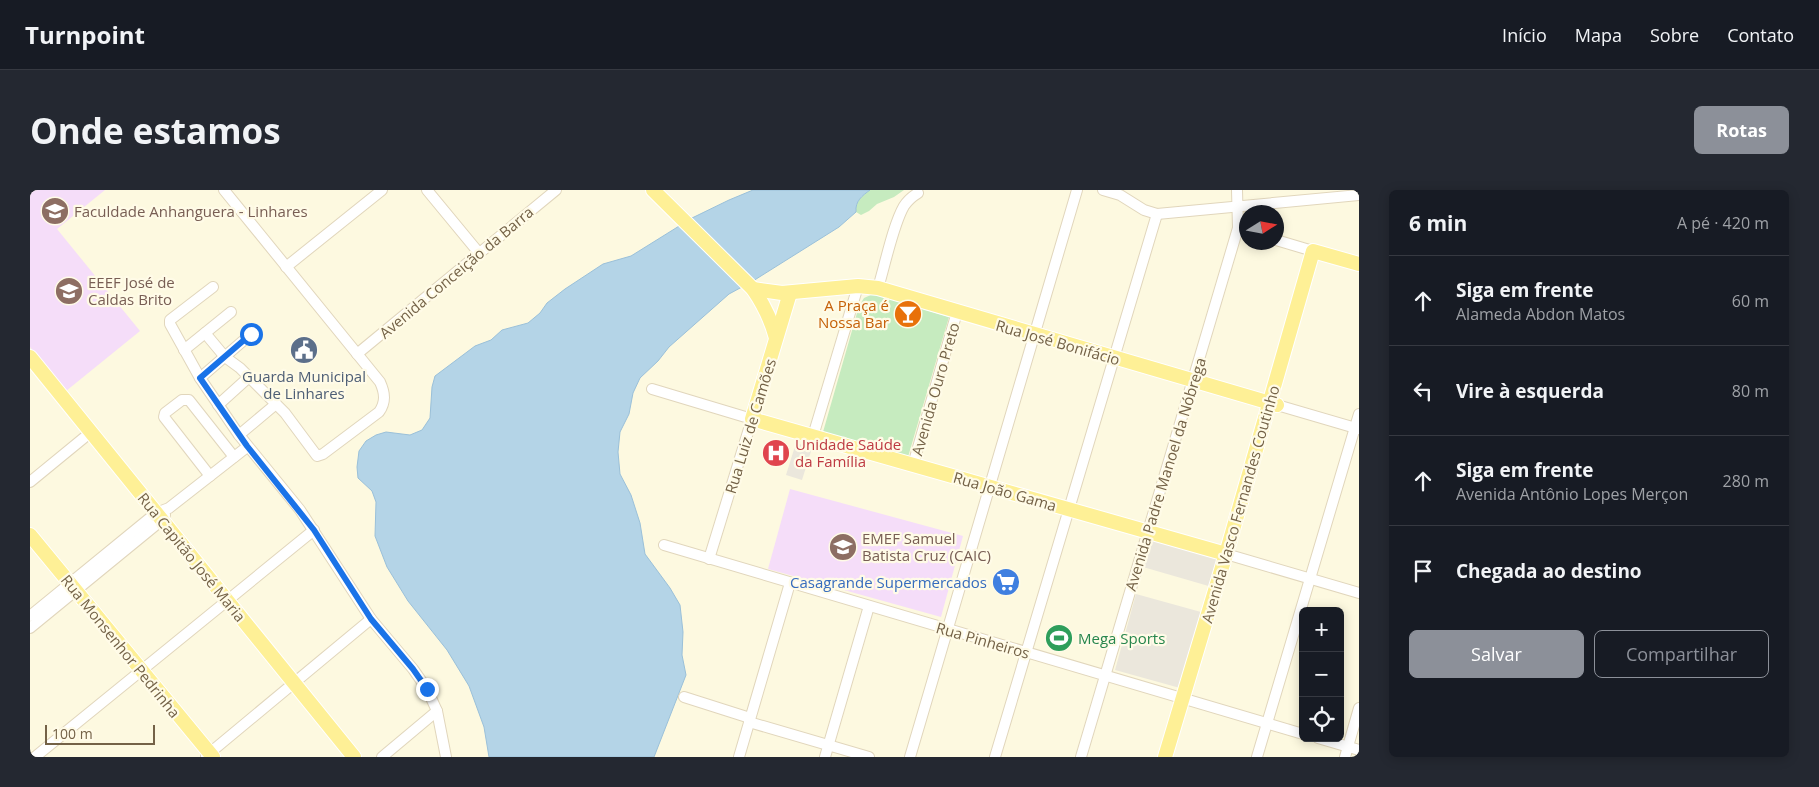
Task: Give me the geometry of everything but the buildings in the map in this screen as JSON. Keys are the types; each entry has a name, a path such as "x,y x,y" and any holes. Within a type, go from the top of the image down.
{"main road":[{"path":"655,193 751,288 766,308 772,321 776,341"},
{"path":"1318,252 1359,264"},
{"name":"Avenida Vasco Fernandes Coutinho","path":"1165,757 1186,699 1318,252"},
{"name":"Rua José Bonifácio","path":"751,288 790,293 858,286 878,288 1273,404"},
{"name":"Rua Luiz de Camões","path":"752,419 790,293"},
{"name":"Rua Capitão José Maria","path":"30,357 91,432 163,514 227,600 354,757"},
{"name":"Rua João Gama","path":"752,419 1229,555"},
{"name":"Rua Monsenhor Pedrinha","path":"30,535 142,670 209,756"},
{"name":"Avenida Vasco Fernandes Coutinho","path":"1173,757 1186,699"}],"street":[{"path":"204,333 225,357 240,368 286,414 314,454 319,456 379,412 383,406 384,390 380,382 224,190"},
{"path":"286,266 382,190"},
{"path":"427,190 479,253"},
{"name":"Avenida Conceição da Barra","path":"357,354 556,190"},
{"path":"910,757 1077,190"},
{"path":"1103,190 1120,195 1144,210 1157,214 1239,206"},
{"name":"Avenida Padre Manoel da Nóbrega","path":"1237,190 1239,206"},
{"path":"878,288 904,206 910,198 918,193"},
{"path":"1250,205 1359,195"},
{"path":"995,757 1157,214"},
{"name":"Avenida Padre Manoel da Nóbrega","path":"1081,757 1193,381 1239,238"},
{"path":"1284,242 1318,252"},
{"path":"812,436 858,286"},
{"path":"213,287 170,320 170,322 200,378 239,435 314,530 371,619 413,669 427,689 438,711 446,757"},
{"path":"184,350 231,312"},
{"name":"Avenida Ouro Preto","path":"913,465 957,312"},
{"path":"200,378 251,334"},
{"path":"218,405 249,377"},
{"name":"Rua João Gama","path":"652,389 752,419"},
{"path":"210,476 165,419 165,413 182,400 187,399 234,457"},
{"path":"239,435 276,404"},
{"name":"Rua José Bonifácio","path":"1273,404 1357,429"},
{"path":"1257,757 1357,429 1359,414"},
{"name":"Rua Luiz de Camões","path":"709,559 752,419"},
{"path":"30,482 91,432"},
{"path":"30,628 73,587 247,446"},
{"path":"33,756 314,530"},
{"name":"Rua Pinheiros","path":"664,545 1299,733"},
{"name":"Rua João Gama","path":"1229,555 1359,593"},
{"path":"739,757 790,583"},
{"path":"30,616 73,587"},
{"path":"825,757 869,606"},
{"path":"209,756 371,619"},
{"path":"684,697 750,720 869,757"},
{"path":"1346,752 1359,708"},
{"path":"382,757 438,711"},
{"path":"1326,742 1346,752 1359,750"}],"shaded area":[{"name":"EEEF José de Caldas Brito","path":"30,190 105,190 57,229 140,331 66,391 30,347"},
{"path":"796,443 812,448 802,480 786,475"},
{"name":"EMEF Samuel Batista Cruz (CAIC)","path":"790,489 963,536 941,617 768,569"},
{"path":"1151,540 1219,560 1212,587 1143,567"},
{"path":"1136,594 1201,612 1180,688 1115,670"}],"green space":[{"path":"870,190 904,190 861,215 856,212 858,202"},
{"path":"873,294 949,317 908,457 823,432 859,306 864,298"}],"water":[{"path":"753,190 870,190 858,202 856,212 839,227 729,294 669,347 658,361 640,378 633,393 629,414 620,432 618,452 620,474 631,495 640,523 645,554 680,605 683,632 682,655 686,675 654,757 489,757 484,727 469,686 447,650 408,601 387,567 375,536 376,502 372,491 358,478 359,451 366,441 376,435 386,432 410,435 422,430 430,418 432,387 435,376 475,346 491,340 502,330 528,323 540,313 547,303 603,264 631,256 692,218"}],"place":[{"name":"Faculdade Anhanguera - Linhares","path":"55,211"},
{"name":"EEEF José de Caldas Brito","path":"69,291"},
{"name":"A Praça é Nossa Bar","path":"908,314"},
{"name":"Guarda Municipal de Linhares","path":"304,350"},
{"name":"Unidade Saúde da Família","path":"776,453"},
{"name":"EMEF Samuel Batista Cruz (CAIC)","path":"843,547"},
{"name":"Casagrande Supermercados","path":"1006,582"},
{"name":"Mega Sports","path":"1059,638"}],"route":[{"path":"251,334 200,378 247,446 300,510 371,619 413,669 427,689"}]}
